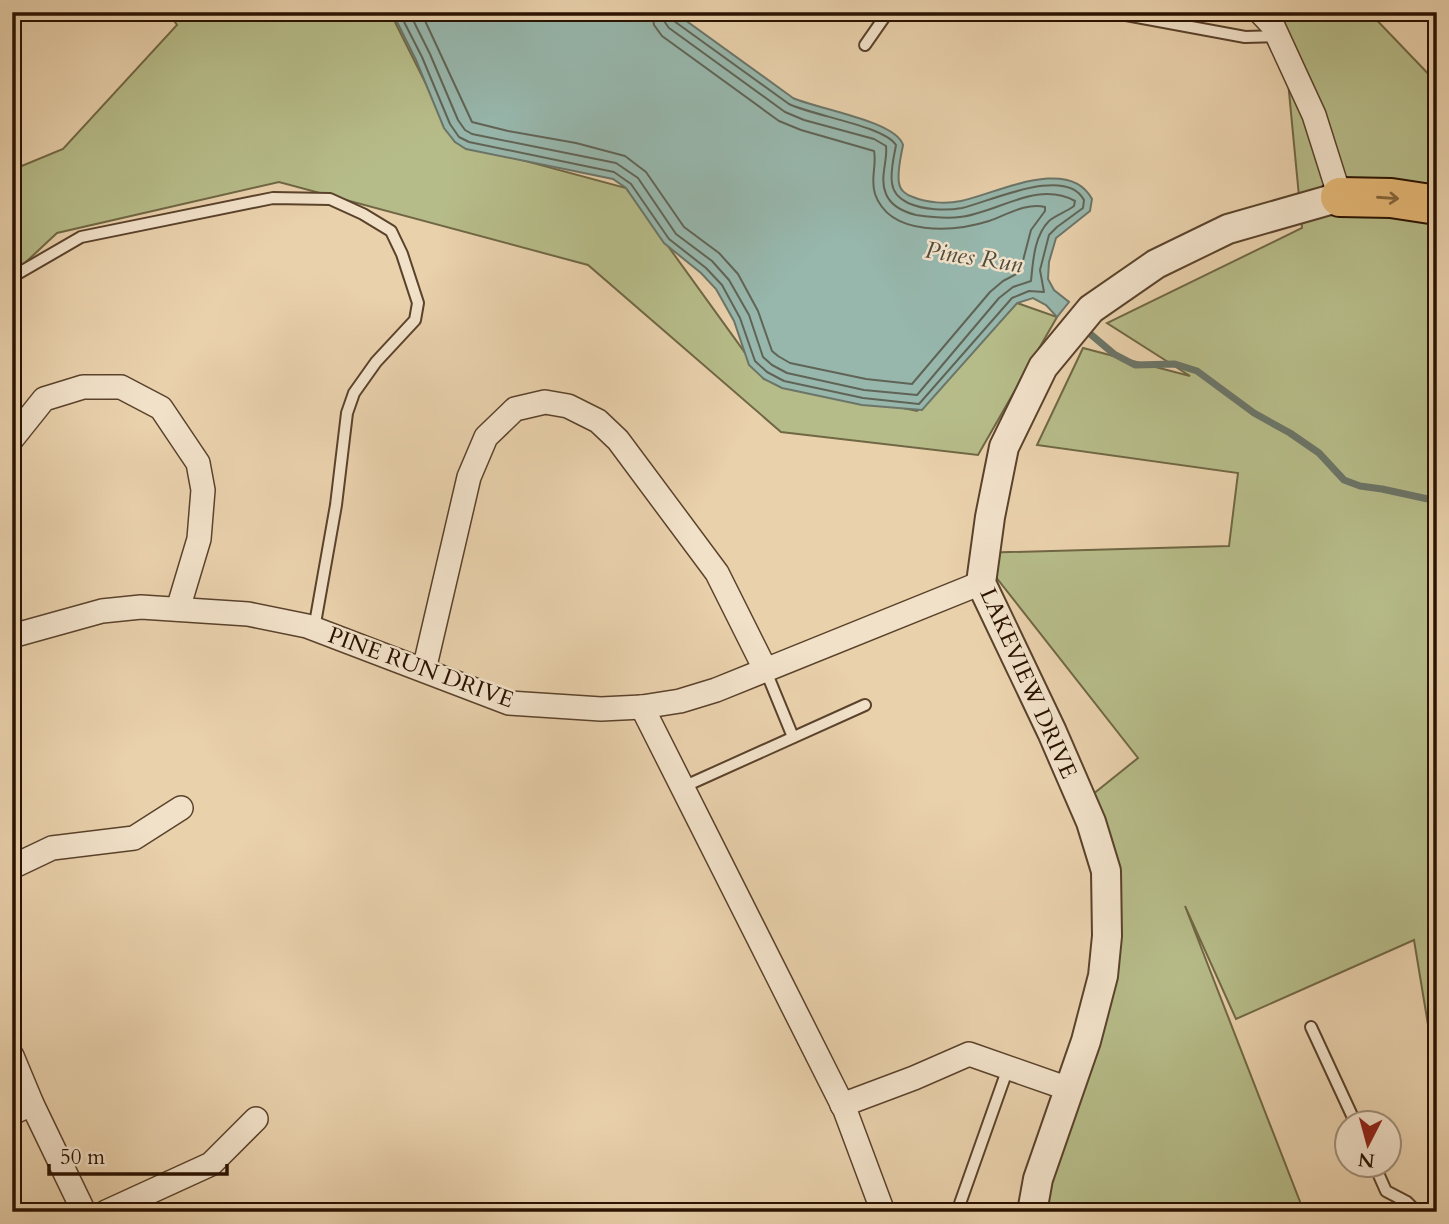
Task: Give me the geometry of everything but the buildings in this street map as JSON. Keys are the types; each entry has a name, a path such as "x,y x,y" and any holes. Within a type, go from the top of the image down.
{"highway":[{"path":"1340,197 1391,198 1437,205"}],"street":[{"path":"1260,12 1273,26 1314,115 1340,197"},
{"name":"LAKEVIEW DRIVE","path":"1032,1212 1038,1179 1086,1041 1102,976 1107,936 1105,872 1091,822 1052,732 981,583 990,517 1004,447 1043,367 1091,309 1156,264 1228,229 1340,197"},
{"path":"12,439 44,399 83,387 121,387 161,408 198,463 203,490 199,539 178,610"},
{"path":"424,670 469,477 486,436 515,409 545,402 568,406 598,421 618,440 716,573 765,669"},
{"name":"PINE RUN DRIVE","path":"12,636 102,611 141,607 248,614 314,629 509,703 601,709 642,707 680,701 716,690 981,583"},
{"path":"642,707 842,1105 883,1212"},
{"path":"12,867 52,848 134,838 181,808"},
{"path":"842,1105 969,1054 1069,1089"},
{"path":"12,1056 22,1108 84,1212"},
{"path":"106,1212 211,1164 256,1118"}],"lane":[{"path":"865,45 888,12"},
{"path":"1110,12 1245,37 1277,36"},
{"path":"12,277 81,237 273,198 330,199 391,231 402,254 418,303 415,320 376,362 354,393 314,629"},
{"path":"765,669 793,737"},
{"path":"683,787 865,705"},
{"path":"1311,1027 1349,1108"},
{"path":"957,1212 1008,1068"},
{"path":"1380,1178 1386,1191 1407,1202 1417,1212"}],"green space":[{"path":"168,12 390,12 455,142 626,188 764,379 917,411 1017,303 1057,317 978,455 781,432 588,265 279,182 57,233 12,275 12,170 63,149 177,25"},
{"path":"1251,12 1369,12 1437,83 1437,1079 1414,940 1236,1019 1185,906 1304,1212 1032,1212 1103,976 1087,799 1138,758 977,553 1229,546 1238,473 1037,445 1083,348 1190,376 1107,323 1302,228 1285,50"}],"water":[{"path":"392,12 674,12 793,98 871,122 897,137 903,145 899,183 902,190 910,196 930,202 955,202 1031,181 1049,178 1067,180 1081,186 1092,199 1090,211 1056,238 1049,262 1048,279 1054,290 1069,302 1057,317 1046,305 1033,298 1017,303 922,410 862,405 782,388 764,379 749,365 734,321 716,289 664,243 626,188 613,179 466,149 455,142 444,128 416,60"}],"waterway":[{"name":"Pines Run","path":"1082,327 1114,354 1135,365 1175,364 1197,371 1254,413 1319,453 1344,480 1360,486 1437,501"}]}
